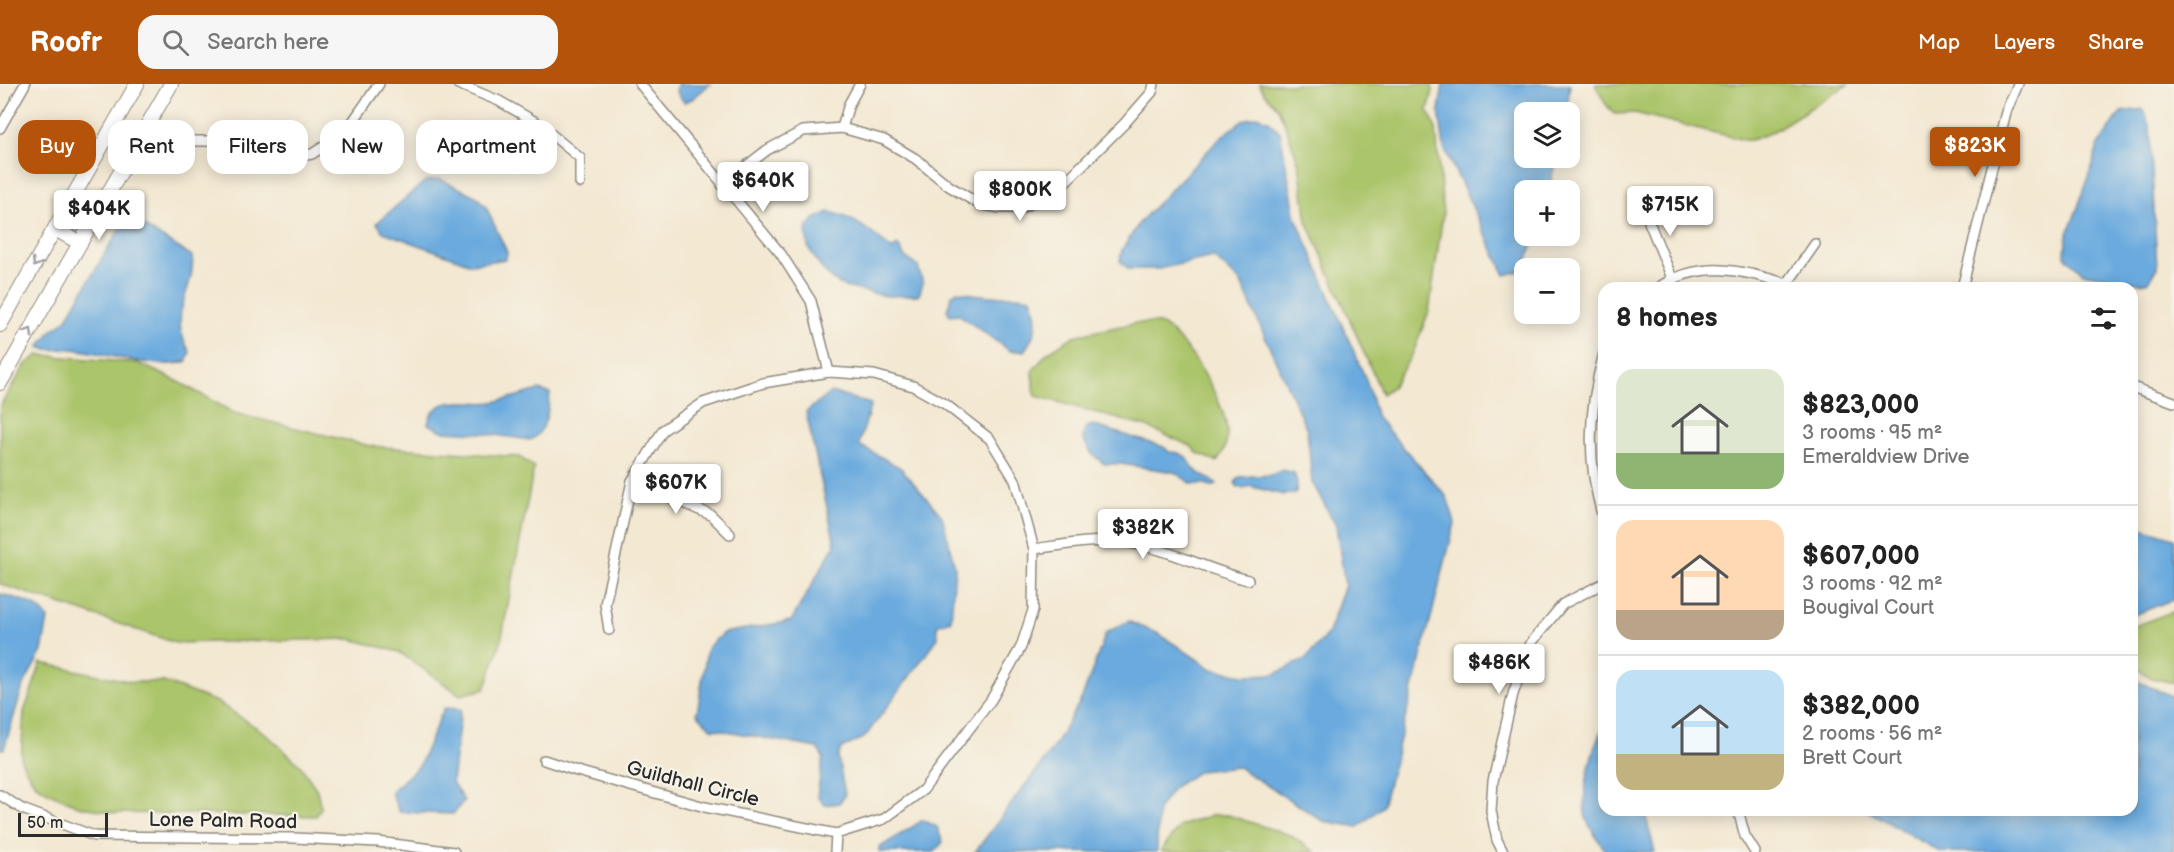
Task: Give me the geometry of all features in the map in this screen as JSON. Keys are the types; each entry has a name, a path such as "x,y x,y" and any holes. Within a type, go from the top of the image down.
{"street":[{"path":"0,128 25,84"},
{"path":"0,325 137,84"},
{"path":"0,383 171,84"},
{"path":"195,141 216,141 251,155 275,160 312,154 345,133 379,84"},
{"path":"458,84 499,101 539,124 580,158 580,183"},
{"path":"640,84 781,254 811,301 829,372"},
{"path":"842,128 849,104 860,84"},
{"path":"722,184 767,150 803,131 842,128 884,140 915,159 949,186 979,204 1000,208 1021,208 1053,194 1124,124 1152,92 1154,84"},
{"path":"1964,282 2006,112 2018,84"},
{"path":"1653,198 1649,222 1672,278"},
{"path":"55,229 80,243"},
{"path":"1791,282 1815,244"},
{"path":"1666,282 1672,278 1718,269 1751,273 1777,282"},
{"name":"Guildhall Circle","path":"544,760 705,807 836,834 884,819 923,790 991,700 1021,647 1033,609 1034,549 1015,480 990,440 945,404 913,386 874,375 829,372 763,383 703,403 663,430 632,481 605,604 609,630"},
{"path":"1598,374 1590,452 1598,502"},
{"path":"2138,389 2174,402"},
{"path":"632,481 711,515 730,534"},
{"path":"1034,549 1070,544 1120,542 1150,547 1248,580"},
{"path":"1503,852 1497,840 1491,812 1493,781 1513,694 1531,643 1563,604 1598,586"},
{"name":"Lone Palm Road","path":"0,795 22,810 94,836 315,839 378,842 454,852"},
{"path":"1740,816 1745,836 1755,852"},
{"path":"835,852 836,834"}],"green space":[{"path":"1259,84 1432,84 1433,91 1428,110 1436,129 1443,214 1429,311 1413,353 1392,387 1382,394 1307,221 1299,164 1285,124 1278,108"},
{"path":"1595,84 1849,84 1772,132 1751,140 1744,140 1635,113 1614,114"},
{"path":"1135,323 1156,323 1169,331 1181,342 1203,372 1220,405 1227,432 1223,452 1217,462 1197,453 1191,446 1147,427 1036,396 1033,386 1033,370 1047,353 1074,336"},
{"path":"39,355 138,363 179,382 234,413 370,446 519,457 534,467 501,642 485,689 460,695 399,652 351,639 176,643 0,584 0,406 26,364"},
{"path":"2174,611 2174,683 2152,678 2138,670 2138,625"},
{"path":"41,663 133,682 164,682 217,702 265,733 300,765 317,790 321,808 316,816 116,813 78,806 48,792 36,785 21,760 24,712"},
{"path":"1212,815 1228,815 1290,835 1315,852 1162,852 1180,826"}],"water":[{"path":"677,84 710,84 692,99 684,102 676,91"},
{"path":"1443,84 1570,84 1568,102 1514,102 1514,168 1554,168 1551,180 1514,180 1514,246 1532,246 1528,258 1514,258 1514,273 1505,275 1444,148 1439,110"},
{"path":"2143,109 2150,128 2157,269 2147,283 2120,281 2083,273 2065,256 2066,239 2098,146 2121,112"},
{"path":"1258,116 1269,121 1280,132 1296,218 1367,382 1377,418 1447,497 1455,523 1383,806 1358,827 1323,821 1238,767 1199,771 1174,787 1158,810 1157,852 975,852 1053,748 1082,698 1106,633 1128,621 1159,634 1212,669 1243,675 1275,674 1306,659 1328,633 1345,585 1336,526 1312,482 1307,430 1240,281 1213,257 1158,269 1129,269 1120,261 1122,250 1139,223 1222,136 1244,120"},
{"path":"440,179 476,196 486,207 507,252 506,259 471,264 383,232 377,223 425,181"},
{"path":"829,212 847,217 871,232 893,250 897,245 904,256 918,267 923,283 919,295 886,296 845,287 831,279 808,247 806,230 814,219"},
{"path":"128,223 143,226 192,256 191,275 180,320 182,336 190,352 187,361 175,364 146,363 84,351 39,347 52,330 66,320 118,232"},
{"path":"957,291 979,295 1031,298 1036,326 1024,351 1010,351 958,314 950,315 947,310 952,295"},
{"path":"539,390 550,393 547,413 540,432 530,440 480,433 442,431 428,424 438,407 446,404 493,402"},
{"path":"831,392 871,404 859,445 901,468 942,516 955,567 951,620 937,625 938,638 865,737 841,749 838,757 845,795 839,803 825,805 817,796 823,757 817,748 711,728 697,714 707,648 723,633 791,621 835,544 806,412"},
{"path":"1092,425 1164,447 1169,452 1182,454 1196,470 1217,484 1212,487 1206,484 1192,484 1174,472 1121,464 1104,464 1092,454 1083,439 1085,428"},
{"path":"1283,470 1294,473 1297,482 1296,493 1284,495 1249,486 1244,489 1235,483 1239,477 1271,475"},
{"path":"2138,527 2174,538 2174,599 2138,614"},
{"path":"0,594 33,605 48,619 42,651 23,686 4,749 0,749"},
{"path":"2138,682 2174,697 2174,852 1940,852 1877,816 2138,816"},
{"path":"444,708 461,709 452,782 464,801 453,814 399,812 391,792 419,766"},
{"path":"1598,740 1598,816 1646,816 1655,852 1606,852 1593,832 1587,820 1585,800 1588,773"},
{"path":"923,820 937,827 943,842 934,852 879,852 879,848"}]}
